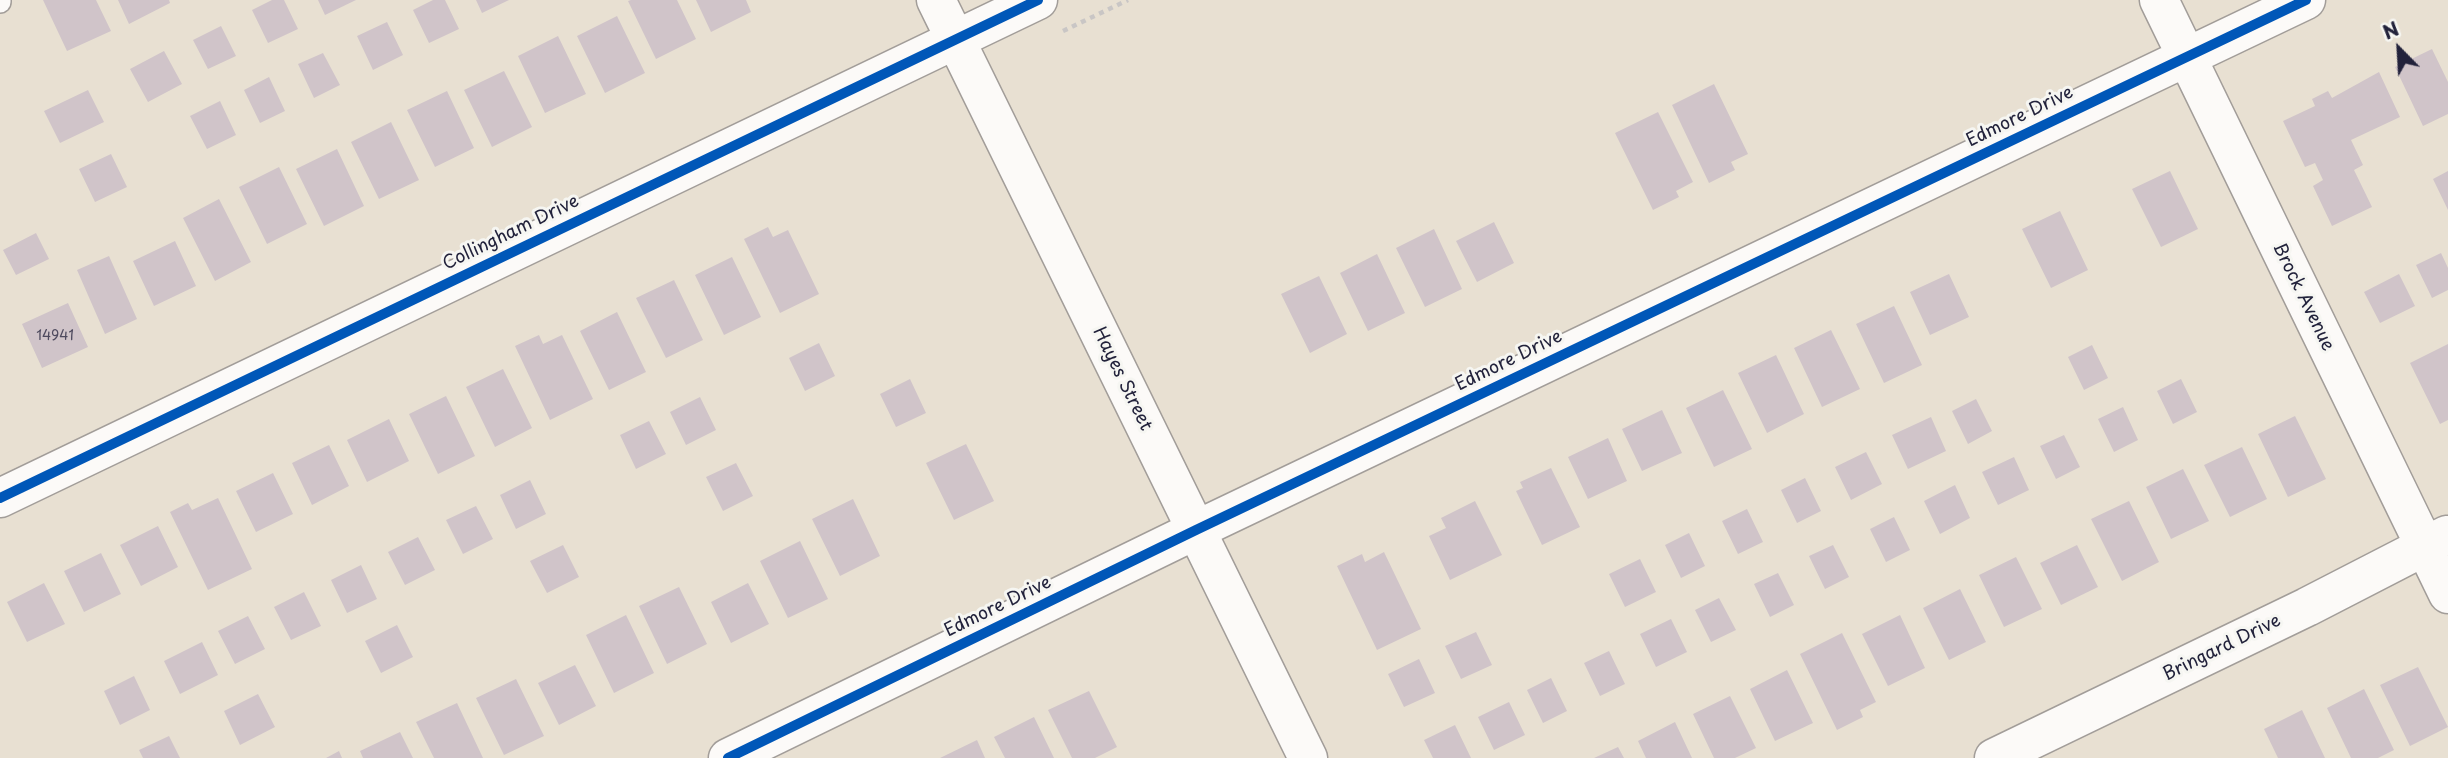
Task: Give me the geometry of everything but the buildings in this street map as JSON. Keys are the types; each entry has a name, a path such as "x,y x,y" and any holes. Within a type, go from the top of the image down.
{"street":[{"name":"Hayes Street","path":"936,0 1308,758"},
{"name":"Collingham Drive","path":"0,498 1038,0"},
{"name":"Brock Avenue","path":"2158,0 2436,540 2448,594"},
{"name":"Edmore Drive","path":"728,758 1196,530 2306,0"},
{"name":"Bringard Drive","path":"1994,758 2307,607 2436,540"}],"cycle path":[{"path":"0,498 1038,0"},
{"path":"728,758 1196,530 2306,0"}]}
